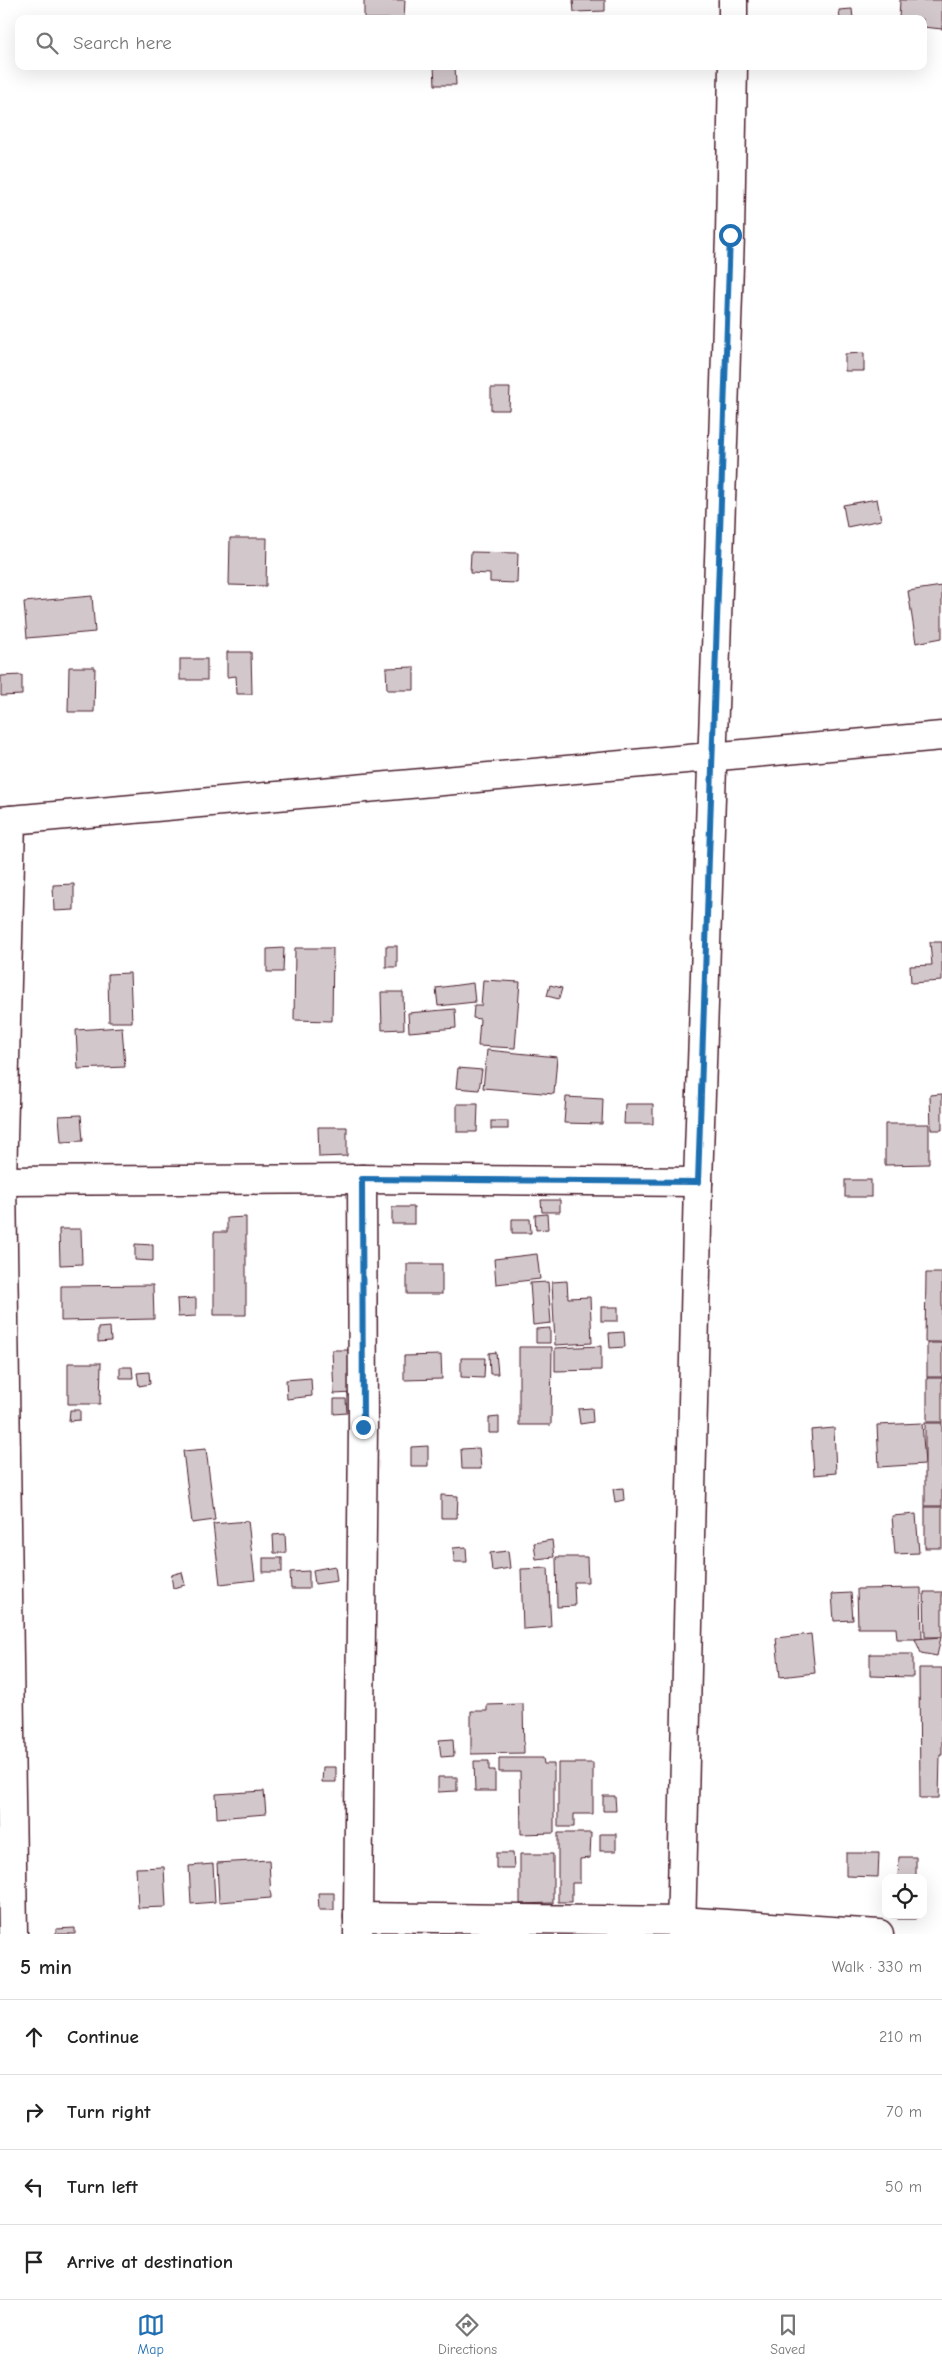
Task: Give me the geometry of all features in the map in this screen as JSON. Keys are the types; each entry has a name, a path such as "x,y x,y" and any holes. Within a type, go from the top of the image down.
{"street":[{"path":"733,15 734,0"},
{"path":"680,1927 698,1182 730,244 733,70"},
{"path":"13,1934 1,1181 5,820 942,736"},
{"path":"1,1181 362,1179 698,1182"},
{"path":"362,1179 363,1427 358,1926 680,1927 880,1934"}],"building":[{"path":"364,0 405,0 404,15 364,15"},
{"path":"573,0 605,0 605,11 574,12"},
{"path":"900,0 942,0 942,29 927,27 927,15 899,15"},
{"path":"852,9 853,15 840,15 839,10"},
{"path":"434,70 455,70 456,85 435,85"},
{"path":"864,353 864,371 845,371 845,354"},
{"path":"491,388 510,388 509,410 491,410"},
{"path":"877,499 881,520 847,527 843,505"},
{"path":"230,538 267,538 266,586 229,585"},
{"path":"471,552 518,553 517,583 490,582 490,574 470,573"},
{"path":"942,586 942,638 916,643 908,591"},
{"path":"92,596 95,632 27,638 24,602"},
{"path":"227,652 251,652 252,694 237,694 236,676 227,677"},
{"path":"180,659 207,659 207,680 180,680"},
{"path":"69,667 95,667 94,712 68,712"},
{"path":"414,667 414,690 387,690 386,668"},
{"path":"22,675 22,695 1,696 1,676"},
{"path":"74,884 74,910 54,911 53,885"},
{"path":"930,942 942,942 942,981 911,983 910,966 932,965"},
{"path":"386,946 397,946 397,967 386,967"},
{"path":"284,948 283,972 267,972 267,949"},
{"path":"295,948 333,948 332,1021 294,1020"},
{"path":"130,973 132,1022 109,1022 108,974"},
{"path":"483,980 520,982 515,1048 478,1046 480,1019 473,1018 474,1006 481,1006"},
{"path":"473,983 475,1002 438,1006 436,988"},
{"path":"550,985 562,988 559,999 547,996"},
{"path":"381,992 403,992 404,1029 382,1030"},
{"path":"455,1009 456,1028 409,1032 408,1013"},
{"path":"122,1027 125,1067 78,1069 76,1030"},
{"path":"487,1050 557,1057 554,1094 483,1088"},
{"path":"458,1068 482,1070 479,1090 456,1088"},
{"path":"942,1094 942,1130 931,1130 930,1095"},
{"path":"566,1097 603,1099 602,1124 564,1123"},
{"path":"457,1104 478,1104 477,1132 457,1132"},
{"path":"625,1104 653,1104 653,1124 624,1124"},
{"path":"81,1115 83,1141 61,1142 59,1116"},
{"path":"491,1121 508,1121 508,1129 491,1129"},
{"path":"885,1124 929,1124 929,1164 885,1165"},
{"path":"318,1127 347,1127 347,1156 319,1157"},
{"path":"845,1180 871,1180 871,1197 845,1197"},
{"path":"541,1200 560,1200 560,1212 542,1212"},
{"path":"392,1207 414,1207 414,1224 392,1224"},
{"path":"547,1214 548,1229 536,1230 535,1215"},
{"path":"246,1217 246,1315 214,1315 214,1232 227,1232 227,1218"},
{"path":"512,1219 530,1219 531,1233 512,1233"},
{"path":"59,1229 81,1229 82,1264 60,1265"},
{"path":"135,1244 153,1245 153,1261 135,1260"},
{"path":"537,1254 540,1279 496,1284 494,1259"},
{"path":"407,1264 442,1264 442,1294 407,1294"},
{"path":"926,1273 942,1273 942,1342 925,1342"},
{"path":"567,1281 568,1298 590,1297 592,1343 555,1345 552,1282"},
{"path":"548,1282 551,1323 533,1325 530,1283"},
{"path":"153,1285 154,1319 61,1321 61,1286"},
{"path":"196,1298 196,1316 178,1317 177,1299"},
{"path":"601,1307 618,1307 618,1321 601,1321"},
{"path":"110,1327 111,1341 98,1342 98,1328"},
{"path":"550,1328 550,1343 536,1343 536,1329"},
{"path":"624,1332 625,1347 610,1348 609,1333"},
{"path":"927,1343 942,1343 942,1377 927,1377"},
{"path":"601,1346 601,1370 555,1371 555,1348"},
{"path":"519,1347 552,1347 551,1425 519,1425"},
{"path":"332,1350 351,1350 353,1393 334,1394"},
{"path":"496,1352 498,1374 490,1374 489,1353"},
{"path":"441,1355 442,1379 404,1380 404,1356"},
{"path":"461,1358 485,1358 484,1378 461,1377"},
{"path":"68,1363 101,1363 100,1404 68,1404"},
{"path":"120,1367 132,1367 133,1378 120,1378"},
{"path":"149,1372 150,1384 139,1386 137,1373"},
{"path":"311,1378 312,1396 287,1399 286,1380"},
{"path":"927,1378 942,1378 942,1422 927,1422"},
{"path":"334,1399 346,1399 347,1413 334,1414"},
{"path":"592,1408 593,1422 580,1424 578,1409"},
{"path":"70,1410 80,1410 80,1420 69,1421"},
{"path":"499,1417 499,1433 489,1433 489,1418"},
{"path":"922,1423 925,1464 879,1467 877,1425"},
{"path":"925,1423 942,1423 942,1506 925,1506"},
{"path":"834,1428 836,1473 814,1475 811,1430"},
{"path":"428,1446 428,1466 411,1466 411,1447"},
{"path":"479,1448 481,1469 462,1469 461,1449"},
{"path":"206,1449 215,1520 192,1523 183,1451"},
{"path":"623,1488 624,1500 615,1502 613,1489"},
{"path":"441,1495 458,1496 457,1518 441,1518"},
{"path":"925,1507 942,1507 942,1548 925,1548"},
{"path":"916,1514 919,1553 895,1554 892,1516"},
{"path":"248,1521 255,1580 220,1584 213,1524"},
{"path":"285,1534 286,1553 274,1553 273,1535"},
{"path":"552,1540 554,1557 536,1559 534,1543"},
{"path":"466,1547 467,1562 454,1562 453,1548"},
{"path":"508,1551 510,1568 492,1571 490,1553"},
{"path":"556,1557 587,1557 588,1582 574,1582 575,1606 557,1607"},
{"path":"263,1558 282,1558 282,1572 263,1572"},
{"path":"335,1566 337,1581 315,1584 313,1570"},
{"path":"548,1568 551,1627 523,1629 521,1569"},
{"path":"309,1571 309,1589 291,1589 290,1572"},
{"path":"182,1572 185,1585 173,1588 171,1575"},
{"path":"921,1588 922,1639 897,1639 896,1628 858,1628 857,1589"},
{"path":"924,1592 942,1592 942,1637 925,1637"},
{"path":"851,1593 853,1620 834,1621 832,1594"},
{"path":"811,1634 815,1673 780,1677 776,1638"},
{"path":"941,1637 937,1656 921,1653 915,1639"},
{"path":"870,1654 913,1654 913,1677 870,1676"},
{"path":"919,1668 942,1668 942,1755 940,1755 939,1798 920,1798"},
{"path":"523,1704 524,1753 471,1754 471,1711 487,1711 487,1705"},
{"path":"453,1739 454,1756 441,1757 439,1740"},
{"path":"499,1758 543,1758 544,1764 554,1764 554,1833 521,1834 520,1772 499,1772"},
{"path":"474,1761 489,1761 489,1770 495,1770 495,1791 475,1791"},
{"path":"558,1763 593,1763 593,1814 574,1814 574,1827 558,1827"},
{"path":"323,1767 336,1767 336,1782 322,1782"},
{"path":"438,1777 457,1777 457,1791 438,1792"},
{"path":"264,1791 266,1814 217,1818 216,1794"},
{"path":"603,1796 615,1796 616,1811 603,1811"},
{"path":"558,1833 591,1833 590,1858 580,1859 580,1883 572,1883 572,1902 558,1902"},
{"path":"600,1834 616,1834 616,1851 600,1851"},
{"path":"496,1853 513,1853 514,1868 496,1868"},
{"path":"846,1853 879,1853 878,1877 846,1876"},
{"path":"520,1854 553,1854 553,1903 520,1904"},
{"path":"899,1857 916,1857 916,1874 898,1874"},
{"path":"269,1860 271,1898 219,1902 217,1863"},
{"path":"213,1864 215,1902 191,1904 189,1866"},
{"path":"164,1867 166,1907 138,1908 136,1868"},
{"path":"318,1893 334,1893 334,1910 319,1910"},
{"path":"75,1928 75,1934 56,1934 56,1929"}],"route":[{"path":"363,1427 362,1179 698,1182 730,235"}]}
